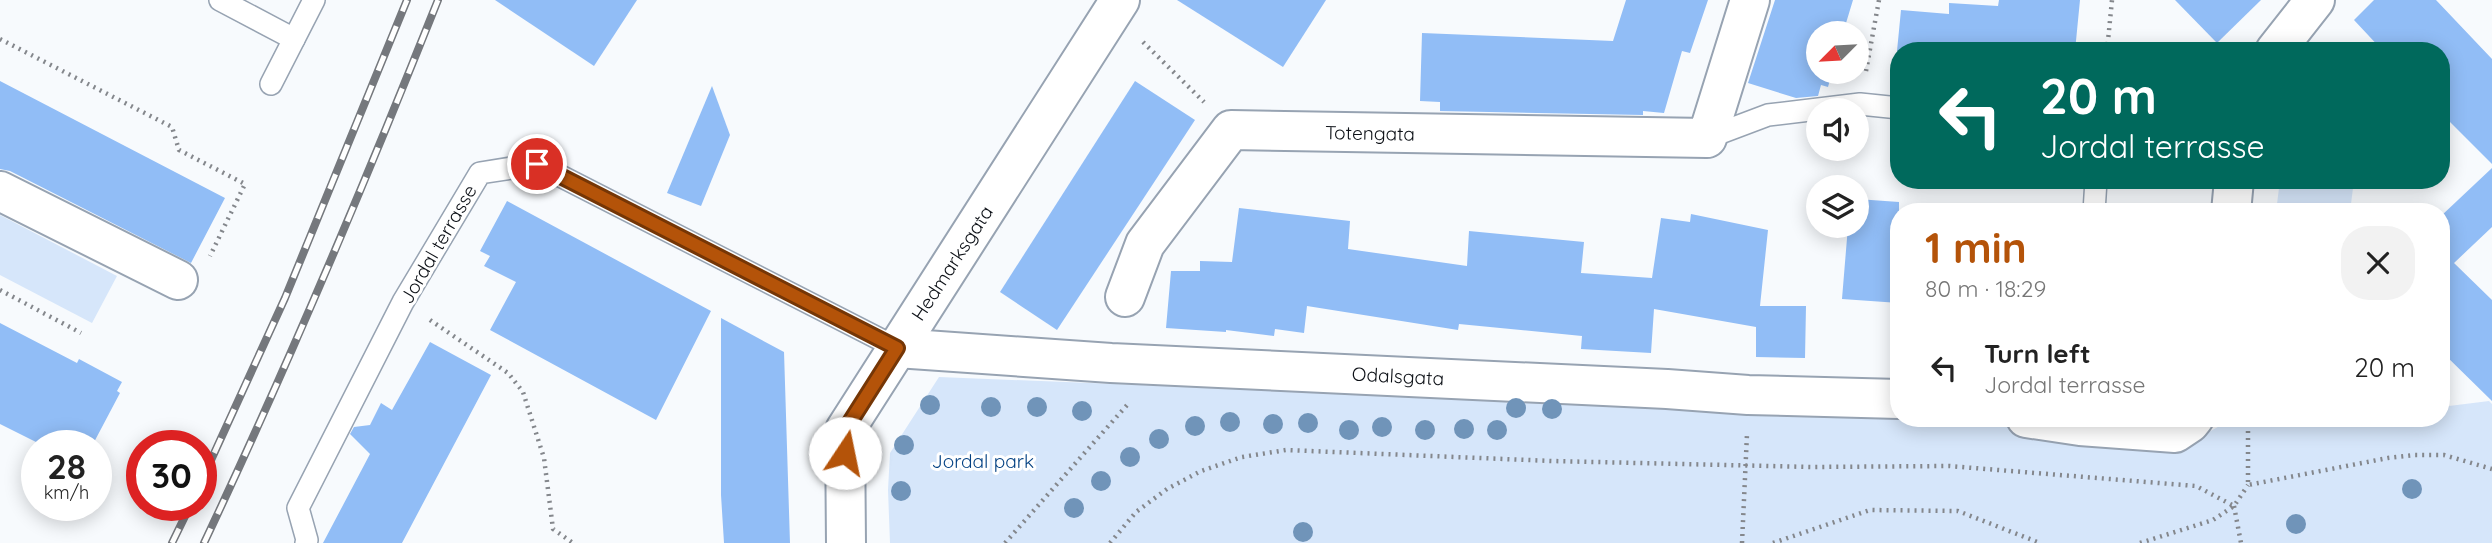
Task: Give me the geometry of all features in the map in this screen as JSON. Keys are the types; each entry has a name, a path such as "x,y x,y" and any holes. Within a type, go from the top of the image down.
{"street":[{"path":"1707,138 1750,0"},
{"path":"2282,42 2315,0"},
{"name":"Hedmarksgata","path":"846,543 845,430 1116,6"},
{"path":"1125,297 1145,244 1231,130"},
{"name":"Totengata","path":"1231,130 1707,138"},
{"path":"0,191 178,281"},
{"name":"Odalsgata","path":"897,348 1163,366 1654,388 1748,395 1890,399"},
{"path":"2123,427 2175,433 2184,427"}],"lane":[{"path":"220,0 294,39"},
{"path":"271,84 314,0"},
{"name":"Totengata","path":"1869,105 1890,107"},
{"name":"Totengata","path":"1707,138 1768,115 1806,110"},
{"name":"Jordal terrasse","path":"306,543 298,508 403,302 480,173 537,164 897,348"}],"path":[{"path":"1861,98 1879,0"},
{"path":"2108,42 2112,0"},
{"path":"1116,6 1231,130"},
{"path":"0,39 172,127 179,150 246,184 209,258"},
{"path":"0,290 81,333"},
{"path":"403,302 508,373 523,392 544,457 553,529 573,543"},
{"path":"1005,543 1163,366"},
{"path":"1742,543 1748,395"},
{"path":"2140,543 2213,520 2234,506 2248,485 2247,427"},
{"path":"1110,543 1136,512 1167,489 1201,471 1242,457 1286,450 1746,466 1950,466 2196,486 2234,506"},
{"path":"2248,485 2415,455 2444,455 2492,469"},
{"path":"2234,506 2241,543"},
{"path":"1773,543 1870,510 1958,511 2040,543"}],"green space":[{"path":"2279,189 2353,189 2351,203 2277,203"},
{"path":"0,215 117,276 92,323 0,275"},
{"name":"Jordal park","path":"939,377 1890,415 1890,427 2020,427 2161,449 2180,448 2218,427 2450,427 2450,406 2489,401 2492,404 2492,543 890,543 890,453"}],"building":[{"path":"495,0 637,0 594,66"},
{"path":"1177,0 1326,0 1283,67"},
{"path":"1626,0 1708,0 1690,53 1682,51 1664,113 1643,111 1643,115 1440,111 1440,102 1420,101 1422,33 1613,41"},
{"path":"1775,0 1853,0 1847,21 1806,21 1806,84 1829,84 1828,87 1821,85 1818,96 1796,98 1748,83"},
{"path":"1999,0 2080,0 2076,42 1898,42 1901,10 1949,14 1949,3 1998,6"},
{"path":"2175,0 2261,0 2218,42"},
{"path":"2374,0 2436,0 2492,59 2492,164 2450,122 2450,42 2375,42 2354,20"},
{"path":"0,81 225,198 191,263 10,171 0,169"},
{"path":"1135,81 1195,120 1057,330 1000,292"},
{"path":"712,86 730,135 701,206 667,193"},
{"path":"2492,168 2492,227 2454,263 2492,300 2492,401 2450,360 2450,208"},
{"path":"1869,200 1899,202 1890,203 1890,302 1842,299 1847,238 1869,238"},
{"path":"507,201 711,311 656,420 490,330 516,282 484,266 490,256 480,251"},
{"path":"1239,208 1350,221 1348,249 1467,266 1469,231 1584,242 1581,273 1652,278 1661,218 1690,222 1691,214 1768,230 1760,306 1806,306 1805,358 1756,357 1756,327 1654,309 1651,353 1581,349 1582,336 1459,324 1458,330 1307,306 1304,333 1275,329 1274,336 1226,330 1166,328 1171,271 1200,271 1200,261 1232,262"},
{"path":"721,318 784,352 790,543 724,543 721,495"},
{"path":"0,323 77,363 79,359 122,382 117,391 120,393 100,430 21,430 21,434 0,424"},
{"path":"430,342 491,375 402,543 323,543 370,454 350,434 354,427 370,425 381,403 392,410"}],"railway":[{"path":"217,447 285,298 407,0"},
{"path":"204,543 325,273 438,0"},
{"path":"172,543 183,521"}],"route":[{"path":"537,164 897,348 845,430 845,453"}]}
